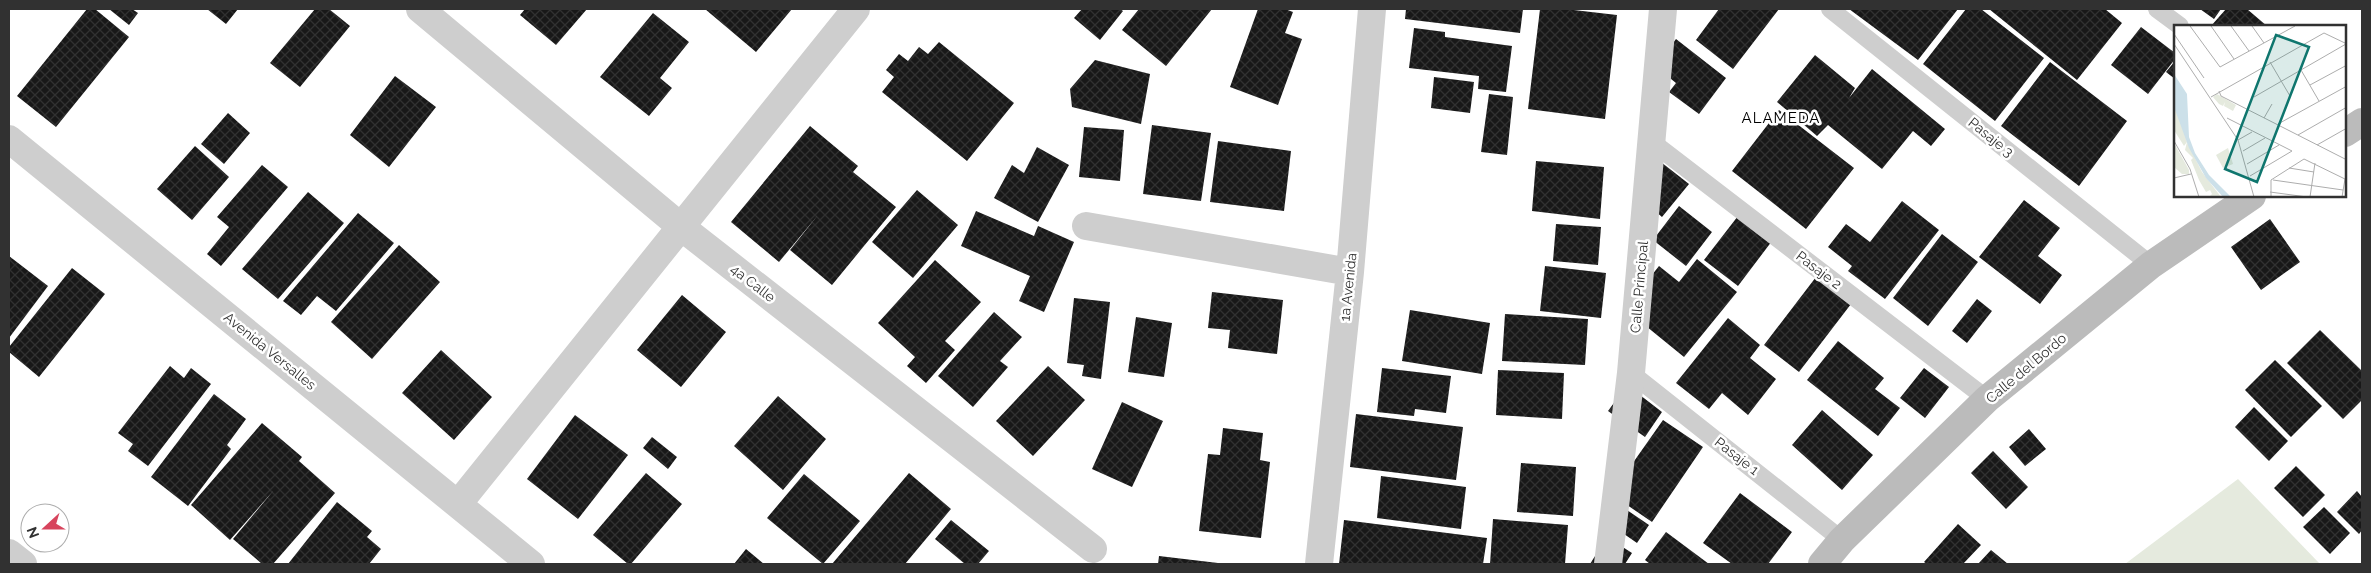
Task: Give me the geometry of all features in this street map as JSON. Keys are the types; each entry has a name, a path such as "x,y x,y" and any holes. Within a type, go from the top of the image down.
{"street":[{"name":"4a Calle","path":"420,9 680,226 1093,549"},
{"path":"458,504 856,9"},
{"name":"Calle Principal","path":"1608,564 1631,373 1663,9"},
{"name":"1a Avenida","path":"1319,564 1350,272 1364,14"},
{"path":"2346,132 2362,122"},
{"name":"Avenida Versalles","path":"9,139 532,564"},
{"name":"Calle del Bordo","path":"1822,564 1842,540 1987,399 2151,265 2249,198"},
{"path":"1086,226 1350,272"},
{"path":"9,553 23,564"}],"lane":[{"name":"Pasaje 3","path":"1830,9 2151,265"},
{"path":"2157,9 2179,25"},
{"name":"Pasaje 2","path":"1652,142 1987,399"},
{"name":"Pasaje 1","path":"1631,373 1842,540"}],"shaded area":[{"path":"2238,479 2320,564 2125,564"}],"building":[{"path":"87,9 95,9 129,37 56,127 17,96"},
{"path":"109,9 132,9 138,13 129,25"},
{"path":"207,9 238,9 226,24"},
{"path":"315,9 329,9 350,26 300,87 270,63"},
{"path":"525,9 587,9 556,45 520,15"},
{"path":"705,9 792,9 756,52"},
{"path":"1082,9 1120,9 1123,11 1100,40 1074,18"},
{"path":"1139,9 1212,9 1166,66 1122,30"},
{"path":"1258,9 1285,9 1293,12 1285,33 1302,39 1278,105 1230,87"},
{"path":"1406,9 1523,9 1520,33 1405,19"},
{"path":"1540,9 1565,9 1617,15 1605,119 1528,109"},
{"path":"1719,9 1779,9 1733,69 1696,40"},
{"path":"1849,9 1958,9 1918,60"},
{"path":"1966,9 1981,9 2044,58 1995,121 1923,64"},
{"path":"1989,9 2105,9 2122,23 2077,80"},
{"path":"2200,9 2221,9 2214,19"},
{"path":"2226,9 2247,9 2266,25 2212,25"},
{"path":"653,13 689,42 660,78 672,88 649,116 600,77"},
{"path":"2141,27 2174,52 2174,60 2148,94 2111,65"},
{"path":"1414,28 1445,32 1445,37 1512,46 1506,92 1478,89 1479,76 1409,68"},
{"path":"1676,39 1726,78 1699,114 1669,92 1676,83 1655,66"},
{"path":"939,42 1014,103 967,161 882,92 894,77 886,70 899,54 908,61 919,47 928,54"},
{"path":"1815,55 1855,88 1849,98 1872,69 1945,129 1931,146 1913,131 1882,169 1828,125 1817,136 1777,102"},
{"path":"1095,60 1150,74 1141,124 1072,107 1070,89"},
{"path":"2050,62 2127,121 2079,186 2001,126"},
{"path":"2174,62 2174,78 2166,72"},
{"path":"395,76 436,107 389,167 350,135"},
{"path":"1434,77 1474,82 1470,113 1431,108"},
{"path":"1489,94 1513,97 1507,155 1481,152"},
{"path":"1779,110 1854,168 1806,229 1732,171"},
{"path":"228,113 250,133 224,164 201,144"},
{"path":"1152,125 1211,133 1201,201 1143,194"},
{"path":"810,126 858,166 853,172 896,207 832,285 790,250 818,215 779,262 731,222"},
{"path":"1084,127 1124,130 1120,181 1079,177"},
{"path":"1218,141 1291,151 1284,211 1210,202"},
{"path":"195,146 229,177 192,220 157,189"},
{"path":"1037,147 1069,165 1038,222 994,198 1012,165 1024,173"},
{"path":"1652,155 1689,184 1662,217 1647,204"},
{"path":"1536,161 1604,167 1600,219 1532,211"},
{"path":"262,165 288,187 221,266 207,254 229,227 217,217"},
{"path":"917,190 958,225 913,278 872,242"},
{"path":"308,192 344,223 278,299 242,269"},
{"path":"2024,200 2060,228 2038,256 2062,275 2040,304 1979,257"},
{"path":"1902,201 1939,230 1885,299 1848,271 1852,266 1828,247 1846,224 1870,242"},
{"path":"1679,206 1712,232 1686,266 1653,240"},
{"path":"976,211 1034,236 1038,226 1074,242 1044,312 1019,301 1030,276 961,246"},
{"path":"358,213 394,243 336,311 317,296 301,315 283,301"},
{"path":"1738,216 1772,241 1738,286 1704,260"},
{"path":"2270,219 2300,262 2261,290 2231,247"},
{"path":"1556,224 1601,227 1598,265 1553,261"},
{"path":"1942,234 1978,262 1928,326 1893,298"},
{"path":"399,245 440,282 372,359 331,322"},
{"path":"9,256 48,286 9,338"},
{"path":"1697,259 1737,292 1684,357 1625,309 1659,266 1679,282"},
{"path":"935,260 981,302 945,341 955,350 926,383 907,366 915,357 878,323"},
{"path":"1545,266 1606,273 1601,318 1540,311"},
{"path":"72,268 105,294 39,377 9,352 9,347"},
{"path":"1816,277 1851,304 1799,372 1764,345"},
{"path":"1212,292 1283,300 1277,354 1228,348 1230,330 1208,328"},
{"path":"682,295 726,332 681,387 637,350"},
{"path":"1074,298 1110,302 1101,379 1082,376 1084,365 1067,363"},
{"path":"1977,299 1992,311 1967,343 1952,331"},
{"path":"1410,310 1490,323 1482,374 1402,361"},
{"path":"994,312 1022,337 1000,361 1008,367 973,407 938,376"},
{"path":"1505,314 1588,319 1585,365 1502,361"},
{"path":"1136,317 1172,323 1164,377 1128,372"},
{"path":"1728,318 1760,345 1750,358 1776,379 1748,415 1722,393 1709,409 1676,383"},
{"path":"2320,330 2362,371 2362,400 2343,419 2287,363"},
{"path":"1838,341 1884,378 1875,389 1900,408 1878,436 1807,380"},
{"path":"441,350 492,397 454,440 402,393"},
{"path":"2275,360 2322,406 2291,437 2245,390"},
{"path":"170,366 184,378 191,368 211,384 148,466 128,451 133,444 118,433"},
{"path":"1048,366 1085,400 1033,456 996,421"},
{"path":"1382,368 1451,376 1446,413 1415,409 1414,416 1377,412"},
{"path":"1924,368 1949,387 1925,418 1900,398"},
{"path":"1498,370 1564,373 1562,419 1496,415"},
{"path":"1627,385 1662,412 1645,437 1608,411"},
{"path":"214,394 246,419 227,445 231,449 188,506 151,477"},
{"path":"778,396 826,439 783,490 734,446"},
{"path":"1122,402 1163,421 1132,487 1092,469"},
{"path":"2254,407 2288,441 2269,461 2235,427"},
{"path":"1822,410 1873,455 1842,490 1792,445"},
{"path":"1356,414 1463,427 1456,480 1350,467"},
{"path":"575,415 628,455 578,519 527,479"},
{"path":"1663,420 1703,447 1652,522 1611,494"},
{"path":"262,423 302,457 299,461 335,493 273,564 262,564 233,539 274,490 230,540 191,505"},
{"path":"1223,428 1263,433 1260,460 1270,462 1261,538 1199,531 1208,454 1220,455"},
{"path":"2029,429 2046,449 2025,466 2009,447"},
{"path":"652,437 677,457 668,469 643,448"},
{"path":"1993,451 2028,487 2006,509 1971,473"},
{"path":"1521,463 1576,467 1573,516 1517,512"},
{"path":"2296,466 2325,495 2303,517 2274,488"},
{"path":"646,473 682,504 631,564 628,564 593,535"},
{"path":"909,473 951,509 905,564 832,564"},
{"path":"804,474 860,521 823,564 767,518"},
{"path":"1381,476 1466,487 1461,529 1377,518"},
{"path":"2357,491 2362,497 2362,530 2359,534 2337,512"},
{"path":"1740,493 1792,532 1768,564 1732,564 1703,543"},
{"path":"337,502 372,531 367,537 381,549 369,564 288,564"},
{"path":"2324,507 2350,533 2330,554 2303,527"},
{"path":"1624,508 1649,525 1637,543 1611,525"},
{"path":"1493,519 1568,525 1565,564 1490,564"},
{"path":"951,520 989,551 978,564 965,564 935,539"},
{"path":"1344,520 1487,538 1483,564 1339,564"},
{"path":"1958,524 1981,545 1963,564 1927,564 1924,562"},
{"path":"1666,532 1709,564 1650,564 1645,560"},
{"path":"1607,537 1632,553 1625,564 1590,564"},
{"path":"746,549 764,564 734,564"},
{"path":"1991,550 2008,564 1978,564"},
{"path":"1159,556 1218,563 1218,564 1158,564"}],"district":[{"name":"ALAMEDA","path":"1781,118"}]}
